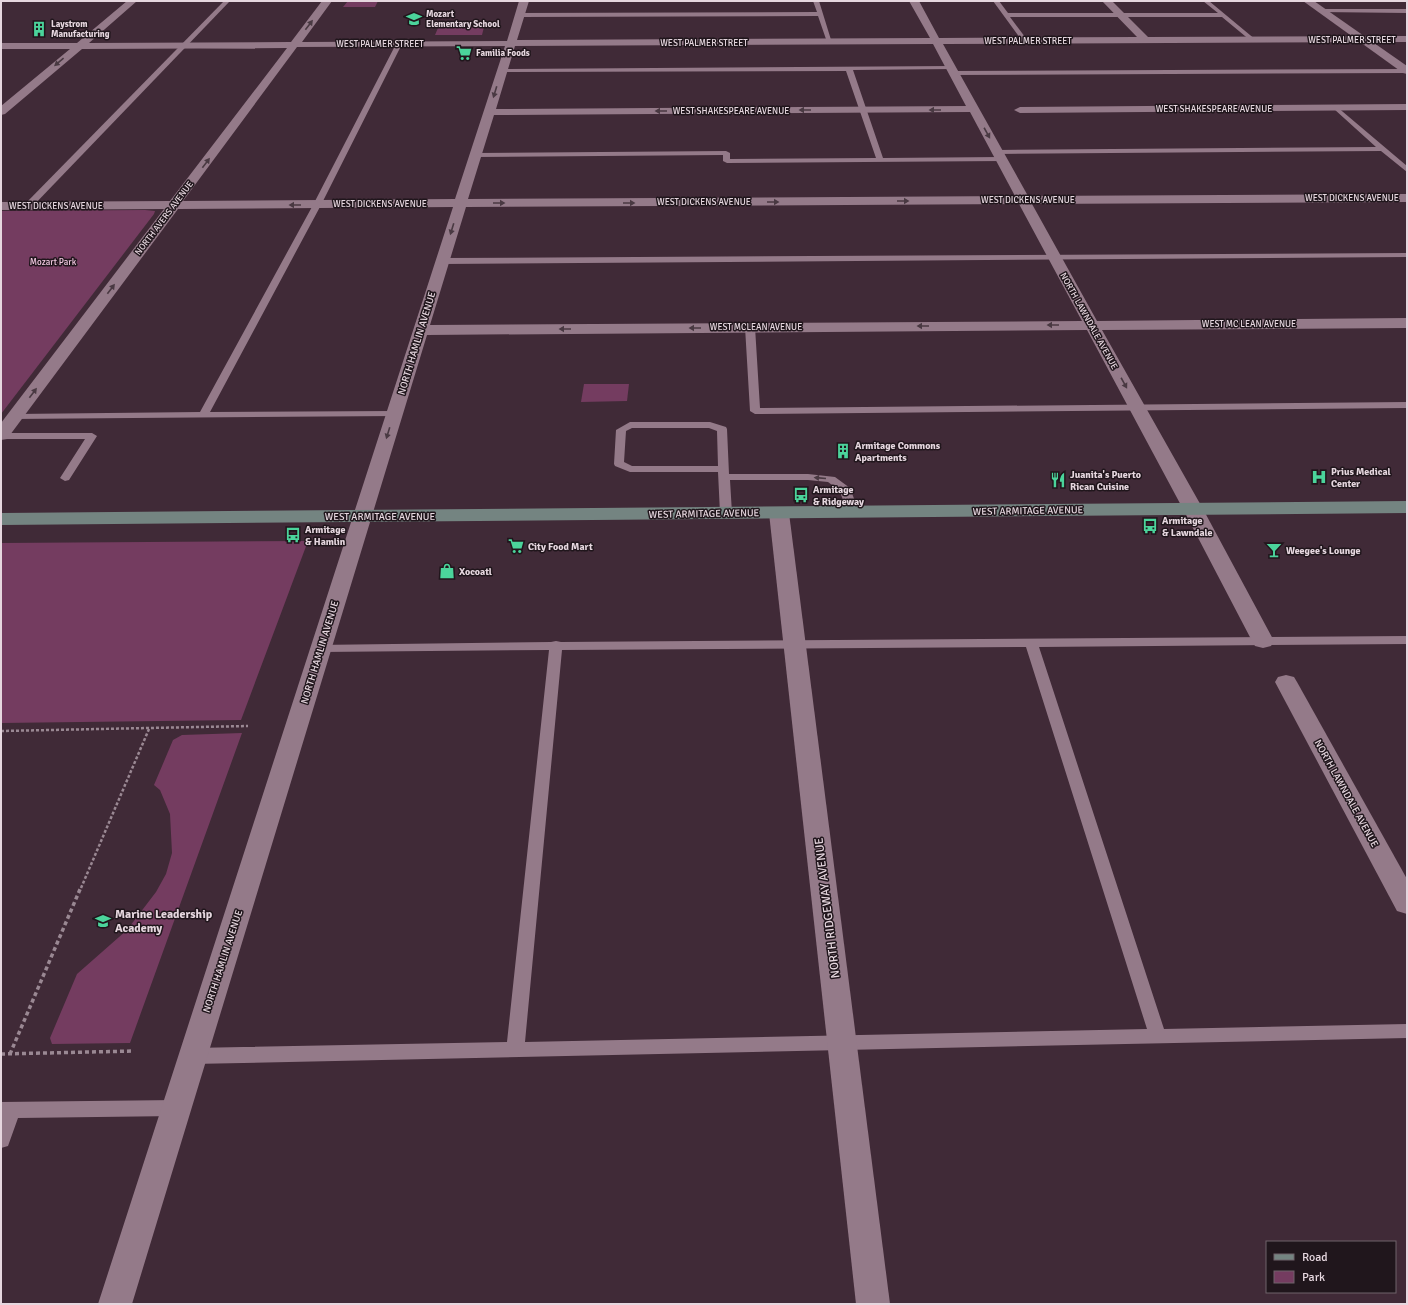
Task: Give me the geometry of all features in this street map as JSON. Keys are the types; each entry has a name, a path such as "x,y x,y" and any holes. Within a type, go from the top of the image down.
{"main road":[{"name":"WEST ARMITAGE AVENUE","path":"1,519 1407,507"}],"street":[{"path":"1,112 132,1"},
{"name":"NORTH AVERS AVENUE","path":"1,436 327,1"},
{"name":"NORTH HAMLIN AVENUE","path":"115,1304 524,1"},
{"name":"NORTH LAWNDALE AVENUE","path":"914,1 1193,509 1263,641"},
{"path":"1107,1 1145,40"},
{"path":"1308,1 1407,71"},
{"name":"WEST PALMER STREET","path":"1,46 1407,39"},
{"name":"WEST SHAKESPEARE AVENUE","path":"1020,110 1407,107"},
{"name":"WEST SHAKESPEARE AVENUE","path":"489,112 974,109"},
{"name":"WEST DICKENS AVENUE","path":"1,206 1407,198"},
{"name":"WEST MC LEAN AVENUE","path":"1092,325 1407,323"},
{"name":"WEST MCLEAN AVENUE","path":"421,330 1092,325"},
{"name":"NORTH RIDGEWAY AVENUE","path":"779,512 874,1304"},
{"name":"NORTH LAWNDALE AVENUE","path":"1286,682 1407,904"}],"lane":[{"path":"28,206 227,1"},
{"path":"816,1 830,42"},
{"path":"996,1 1025,41"},
{"path":"1206,1 1253,40"},
{"path":"1322,11 1407,11"},
{"path":"519,15 821,14"},
{"path":"1006,15 1222,15"},
{"path":"204,415 317,204 398,44"},
{"path":"502,71 849,69 952,71 1407,71"},
{"path":"849,69 880,160"},
{"path":"1336,108 1407,170"},
{"path":"476,155 726,153 727,161 880,160 999,156 1384,150"},
{"path":"442,261 1407,255"},
{"path":"750,327 755,411 1407,405"},
{"path":"15,417 394,414"},
{"path":"726,513 724,473 722,429 710,425 630,425 620,430 618,464 630,469 724,473 808,477 831,479 844,488 853,512"},
{"path":"1,436 92,436 65,478"},
{"path":"321,648 556,645 795,645 1407,640"},
{"path":"1031,643 1158,1036"},
{"path":"515,1049 556,645"},
{"path":"192,1056 1407,1031"},
{"path":"1,1140 7,1110 177,1108"}],"path":[{"path":"1,730 149,729 248,726"},
{"path":"10,1054 149,729"},
{"path":"1,1054 134,1051"}],"green space":[{"path":"348,1 378,1 375,7 343,7"},
{"path":"484,27 482,35 435,35 438,28"},
{"name":"Mozart Park","path":"1,211 155,211 1,414"},
{"path":"584,384 629,384 627,401 581,402"},
{"path":"308,541 241,720 1,723 1,543"},
{"path":"242,733 130,1043 52,1044 50,1038 77,974 127,930 156,892 166,874 172,853 170,814 160,790 154,785 173,740 182,735"}],"place":[{"name":"Mozart Elementary School","path":"414,19"},
{"name":"Laystrom Manufacturing","path":"39,29"},
{"name":"Familia Foods","path":"464,53"},
{"name":"Armitage Commons Apartments","path":"843,451"},
{"name":"Prius Medical Center","path":"1319,477"},
{"name":"Juanita's Puerto Rican Cuisine","path":"1058,480"},
{"name":"Armitage & Ridgeway","path":"801,495"},
{"name":"Armitage & Lawndale","path":"1150,526"},
{"name":"Armitage & Hamlin","path":"293,535"},
{"name":"City Food Mart","path":"516,546"},
{"name":"Weegee's Lounge","path":"1274,550"},
{"name":"Xocoatl","path":"447,571"},
{"name":"Marine Leadership Academy","path":"103,921"}]}
